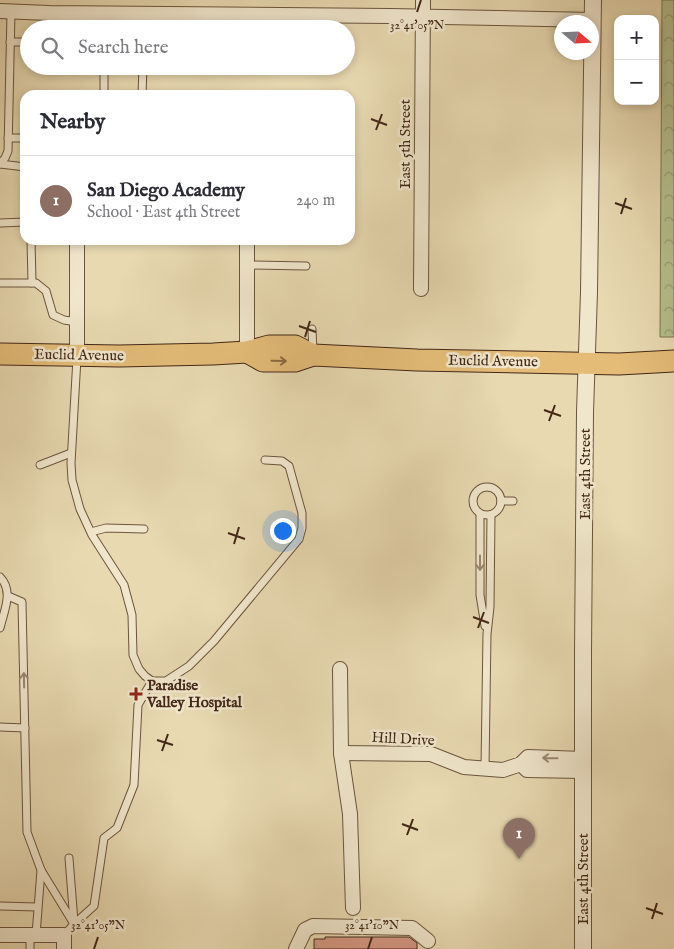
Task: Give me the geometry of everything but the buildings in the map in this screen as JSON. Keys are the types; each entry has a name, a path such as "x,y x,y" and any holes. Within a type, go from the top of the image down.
{"main road":[{"name":"Euclid Avenue","path":"0,354 119,356 247,352 263,361 294,362 313,355 417,360 619,364 674,362"}],"street":[{"name":"East 5th Street","path":"421,289 423,0"},
{"name":"East 4th Street","path":"593,0 593,15"},
{"path":"6,11 83,6 144,14 554,19"},
{"name":"East 4th Street","path":"583,949 582,652 592,60"},
{"path":"77,245 77,355"},
{"path":"247,245 247,352"},
{"path":"340,669 340,753 350,814 353,908"},
{"name":"Hill Drive","path":"340,753 431,754 464,767 503,770 521,764 528,757 583,765"},
{"path":"296,949 305,930 313,926 412,928 428,941"},
{"path":"0,935 64,935 64,949"}],"lane":[{"path":"0,164 8,151 10,42 6,11"},
{"path":"144,14 144,20"},
{"path":"10,42 20,42"},
{"path":"104,75 104,90"},
{"path":"142,90 143,75"},
{"path":"8,138 20,138"},
{"path":"0,164 20,166"},
{"path":"0,223 20,222"},
{"path":"31,245 32,283"},
{"path":"247,265 306,266"},
{"path":"0,283 36,283 46,291 53,315 64,320 77,322"},
{"path":"312,329 313,355"},
{"path":"77,355 71,453 72,480 80,510 91,532 124,586 132,615 133,655 144,676 152,680 166,681 194,661 214,641 299,539 302,528 302,513 289,466 282,461 265,460"},
{"path":"40,465 71,453"},
{"path":"486,487 495,489 499,493 501,501 499,509 491,515 480,514 474,508 473,499 478,490 486,487"},
{"path":"501,501 514,501"},
{"path":"480,514 480,595 486,634"},
{"path":"485,768 486,634 490,607 491,515"},
{"path":"91,532 106,528 144,529"},
{"path":"0,576 5,582 8,596 0,628"},
{"path":"8,596 22,602 26,832 41,870 74,924"},
{"path":"64,935 94,906 104,838 117,828 134,786 138,705 152,680"},
{"path":"0,727 25,728"},
{"path":"69,858 74,924"},
{"path":"30,949 41,870"},
{"path":"0,906 37,907"},
{"path":"0,929 0,935"}],"green space":[{"path":"662,0 674,0 674,337 660,337"}],"place":[{"name":"Paradise Valley Hospital","path":"136,694"},
{"name":"San Diego Academy","path":"519,859"}]}
